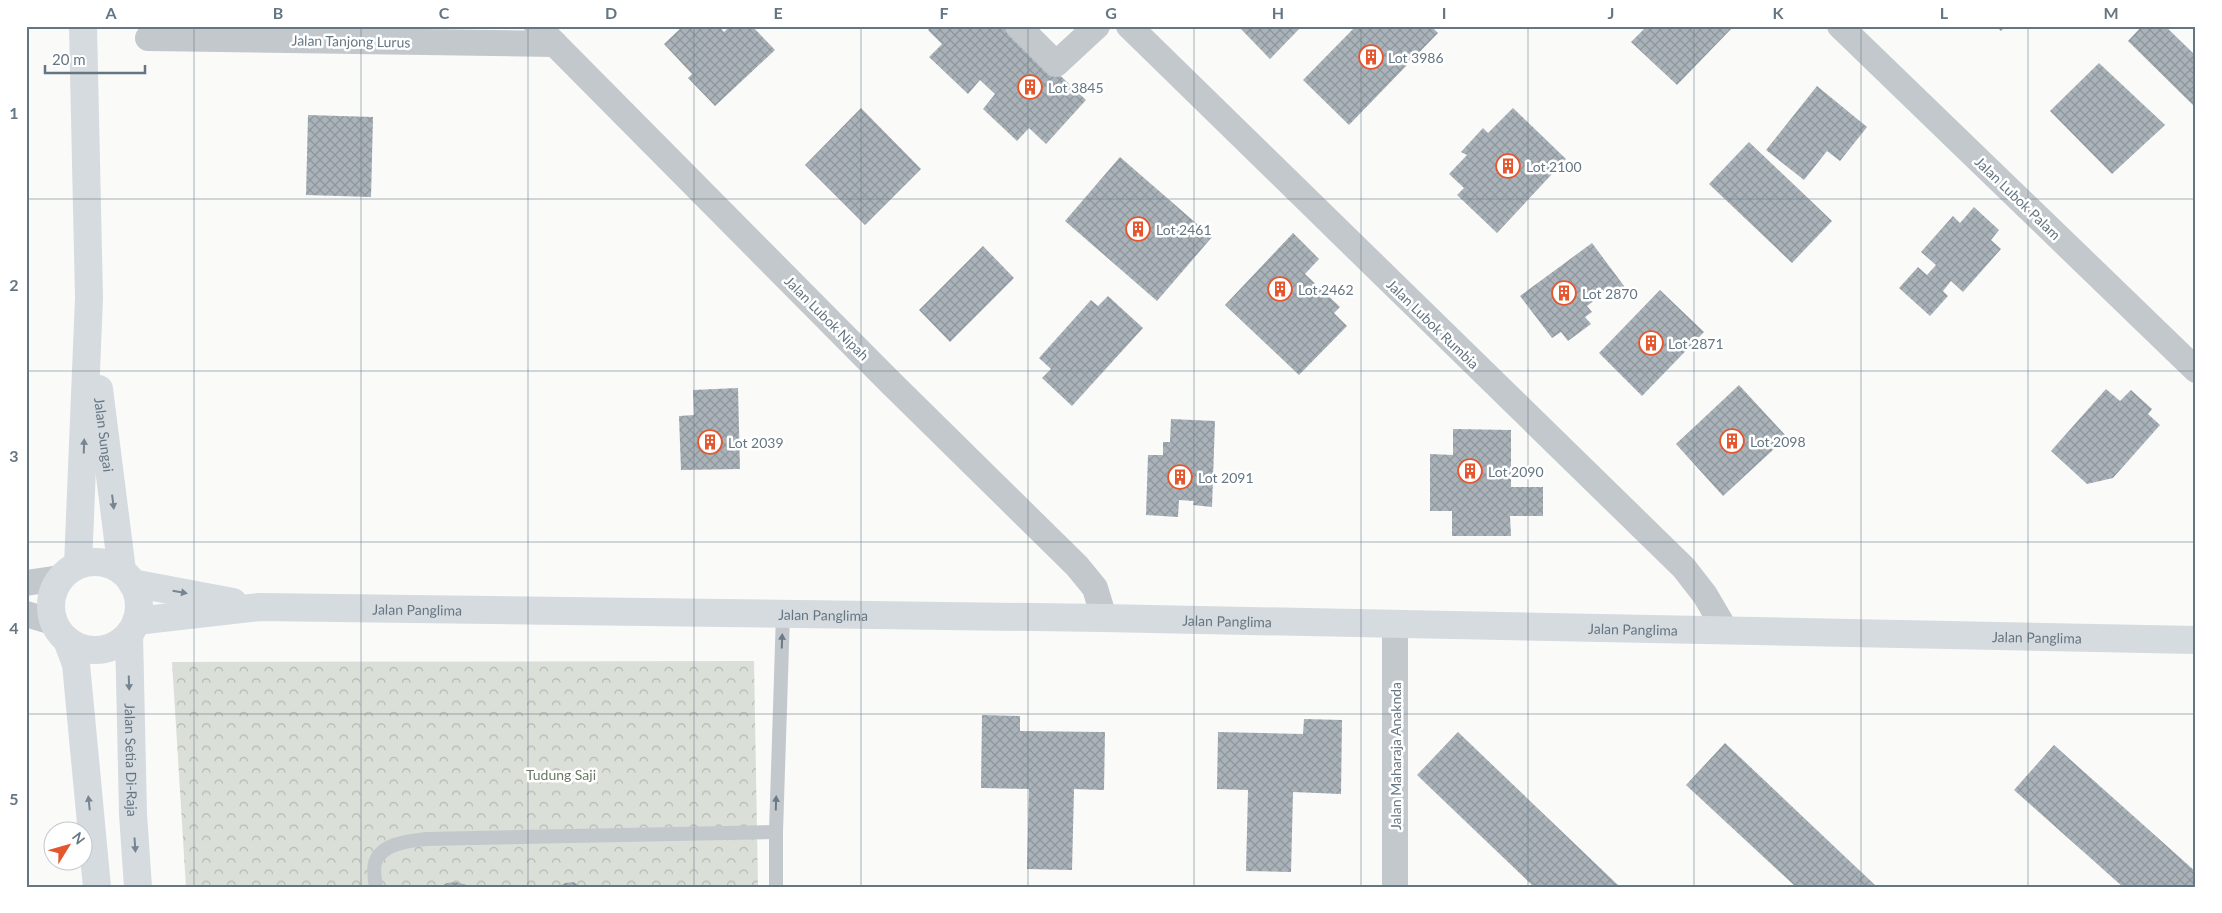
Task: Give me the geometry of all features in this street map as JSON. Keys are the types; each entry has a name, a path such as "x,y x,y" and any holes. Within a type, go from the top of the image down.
{"main road":[{"name":"Jalan Sungai","path":"69,572 89,298 83,26"},
{"name":"Jalan Sungai","path":"89,298 127,577"},
{"path":"60,631 88,650 111,648 133,628 139,608 138,596 127,577 100,562 69,572 51,599 60,631 76,664 97,887"},
{"name":"Jalan Panglima","path":"127,577 260,606"},
{"name":"Jalan Panglima","path":"133,628 260,606 1104,618 2196,640"},
{"name":"Jalan Setia Di-Raja","path":"133,628 133,814 138,887"}],"street":[{"path":"1018,26 1056,64 1097,26"},
{"name":"Jalan Lubok Rumbia","path":"1129,26 1684,568 1705,595 1726,630"},
{"name":"Jalan Lubok Palam","path":"1840,26 2196,370"},
{"name":"Jalan Tanjong Lurus","path":"148,38 546,35"},
{"name":"Jalan Lubok Nipah","path":"546,35 888,380 1077,566 1095,588 1104,618"},
{"path":"26,583 69,572"},
{"path":"26,614 60,631"},
{"name":"Jalan Maharaja Anaknda","path":"1395,625 1395,887"}],"lane":[{"path":"776,887 783,614"},
{"path":"376,887 374,864 380,852 402,842 426,839 776,832"}],"green space":[{"name":"Tudung Saji","path":"754,661 758,887 186,887 172,662"}],"building":[{"path":"683,26 719,26 724,32 730,26 752,26 775,50 715,106 688,78 692,74 664,44"},
{"name":"Lot 3845","path":"932,26 1008,26 1086,100 1046,144 1029,128 1017,141 983,109 995,94 980,80 968,94 929,57 942,44 928,30"},
{"path":"1238,26 1302,26 1270,59"},
{"name":"Lot 3986","path":"1356,26 1431,26 1438,33 1349,125 1303,80"},
{"path":"1647,26 1734,26 1677,85 1631,42"},
{"path":"1996,26 2006,26 2001,31"},
{"path":"2142,26 2165,26 2196,56 2196,108 2128,41"},
{"path":"2099,63 2165,125 2112,174 2050,111"},
{"path":"1817,86 1867,127 1840,161 1827,151 1804,180 1766,150"},
{"path":"861,108 921,169 865,225 805,165"},
{"name":"Lot 2100","path":"1513,108 1566,159 1497,233 1457,195 1464,188 1449,174 1467,155 1461,152 1483,128 1488,133"},
{"path":"308,115 373,117 371,197 306,195"},
{"path":"1749,142 1832,221 1792,263 1709,184"},
{"name":"Lot 2461","path":"1120,157 1212,237 1157,301 1065,221"},
{"path":"1974,207 1999,230 1991,240 2001,249 1963,292 1951,281 1943,291 1948,296 1930,316 1899,288 1918,267 1927,275 1936,265 1921,252 1953,216 1960,223"},
{"name":"Lot 2462","path":"1293,233 1319,259 1305,274 1340,307 1334,313 1347,326 1299,375 1225,305"},
{"name":"Lot 2870","path":"1592,243 1627,290 1615,299 1608,290 1587,306 1592,312 1585,317 1591,324 1568,341 1561,332 1552,338 1520,296"},
{"path":"983,246 1014,278 950,342 919,310"},
{"name":"Lot 2871","path":"1660,290 1704,332 1642,396 1599,353"},
{"path":"1108,296 1143,328 1072,406 1042,378 1051,369 1039,358 1091,300 1098,306"},
{"name":"Lot 2098","path":"1739,385 1787,437 1723,496 1676,444"},
{"name":"Lot 2039","path":"738,388 740,469 681,470 679,416 694,415 693,390"},
{"path":"2106,389 2120,401 2131,390 2152,409 2148,414 2160,425 2113,478 2087,484 2051,451"},
{"name":"Lot 2091","path":"1171,419 1215,421 1212,507 1193,505 1194,501 1179,500 1178,517 1146,515 1148,455 1163,455 1163,442 1170,442"},
{"name":"Lot 2090","path":"1453,429 1511,430 1511,487 1543,487 1543,516 1510,516 1511,536 1452,536 1452,511 1430,511 1430,454 1453,455"},
{"path":"982,715 1020,716 1020,731 1105,732 1104,790 1074,789 1072,870 1027,869 1029,789 981,788"},
{"path":"1304,719 1342,720 1341,794 1293,792 1291,872 1246,871 1248,790 1217,789 1218,732 1303,734"},
{"path":"1458,732 1620,887 1534,887 1417,775"},
{"path":"1725,743 1877,887 1796,887 1686,785"},
{"path":"2054,745 2196,872 2196,887 2123,887 2014,790"},
{"path":"456,882 473,887 440,887 447,883"},
{"path":"574,882 580,887 559,887 565,883"}],"place":[{"name":"Lot 3986","path":"1371,57"},
{"name":"Lot 3845","path":"1030,87"},
{"name":"Lot 2100","path":"1508,166"},
{"name":"Lot 2461","path":"1138,229"},
{"name":"Lot 2462","path":"1280,289"},
{"name":"Lot 2870","path":"1564,293"},
{"name":"Lot 2871","path":"1651,343"},
{"name":"Lot 2098","path":"1732,441"},
{"name":"Lot 2039","path":"710,442"},
{"name":"Lot 2090","path":"1470,471"},
{"name":"Lot 2091","path":"1180,477"}]}
